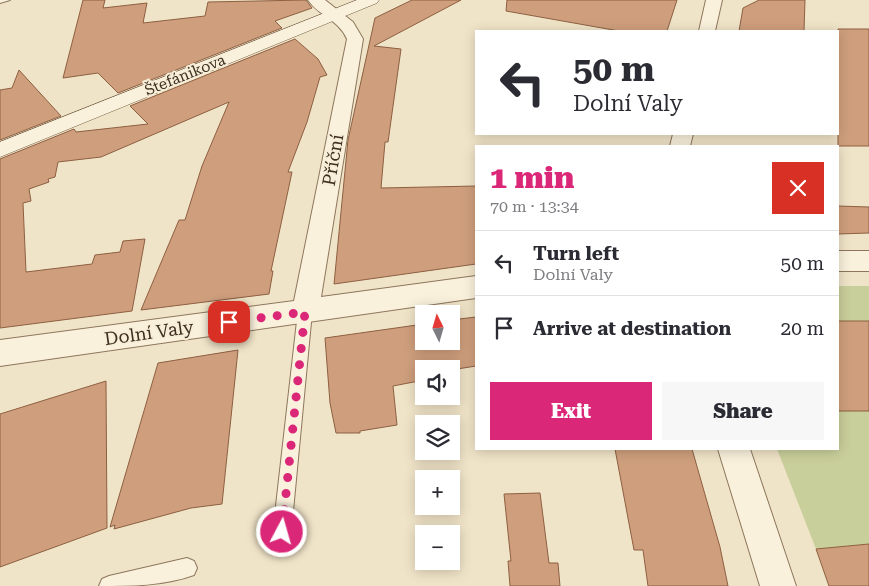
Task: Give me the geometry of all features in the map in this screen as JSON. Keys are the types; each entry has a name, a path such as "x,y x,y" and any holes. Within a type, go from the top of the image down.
{"main road":[{"name":"Štefánikova","path":"0,150 371,0"}],"street":[{"name":"Příční","path":"305,312 355,39 348,24 316,0"},
{"path":"707,30 714,0"},
{"path":"839,261 869,261"},
{"name":"Dolní Valy","path":"0,353 475,287"},
{"path":"734,450 778,586"}],"lane":[{"path":"0,1 6,0"},
{"path":"282,532 305,312"},
{"path":"109,586 187,568"}],"green space":[{"path":"839,286 869,286 869,544 816,549 777,450 839,450"}],"building":[{"path":"83,0 105,0 103,8 147,3 143,23 205,16 208,2 306,0 312,8 275,21 282,28 118,93 98,73 63,78"},
{"path":"412,0 461,0 374,46 401,49 388,142 385,142 381,188 475,186 475,264 334,284 348,140 375,18"},
{"path":"507,0 677,0 667,30 613,30 506,11"},
{"path":"759,0 805,0 804,30 739,30 743,8"},
{"path":"869,29 869,146 838,145 838,30"},
{"path":"295,39 318,59 327,75 320,77 307,122 288,172 292,172 271,271 273,271 269,294 141,310 179,220 185,220 202,166 229,102 101,157 58,162 55,177 48,179 49,182 29,189 31,201 23,203 26,272 92,264 95,255 120,252 123,241 145,239 132,311 0,328 0,159 74,129 76,132 148,124 130,106"},
{"path":"19,70 61,116 0,140 0,90 12,88"},
{"path":"839,206 869,207 869,233 839,234"},
{"path":"475,317 475,366 460,369 460,360 415,360 415,382 393,386 397,425 360,431 360,433 336,433 330,403 325,338 415,325 415,350 460,350 460,319"},
{"path":"839,321 869,321 869,411 839,411"},
{"path":"238,350 222,504 191,508 114,529 115,525 110,527 158,363"},
{"path":"106,381 107,528 0,567 0,414"},
{"path":"615,450 692,450 720,547 728,586 648,586 643,550 634,550"},
{"path":"540,493 549,563 558,563 560,586 510,586 508,561 511,561 504,494"},
{"path":"869,544 869,586 829,586 816,549"}],"route":[{"path":"229,322 305,312 282,532"}]}
